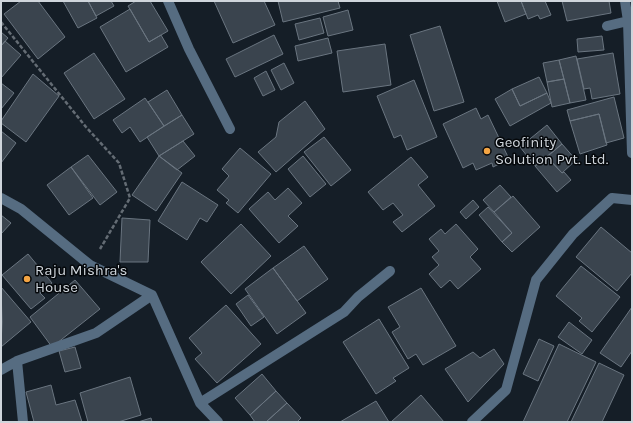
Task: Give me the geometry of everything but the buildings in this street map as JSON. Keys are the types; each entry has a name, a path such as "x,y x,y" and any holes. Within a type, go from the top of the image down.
{"street":[{"path":"168,1 230,129"},
{"path":"625,1 628,21 632,153"},
{"path":"607,26 628,21"},
{"path":"1,198 21,209 90,265 152,295 200,403 218,422"},
{"path":"472,422 506,390 536,280 572,234 612,198 632,200"},
{"path":"200,403 344,312 358,297 390,271"},
{"path":"1,370 17,361 96,333 152,295"},
{"path":"17,361 22,422"}],"path":[{"path":"1,22 86,127 119,163 130,198 90,265"}],"place":[{"name":"Geofinity Solution Pvt. Ltd.","path":"487,151"},
{"name":"Raju Mishra's House","path":"27,279"}]}
